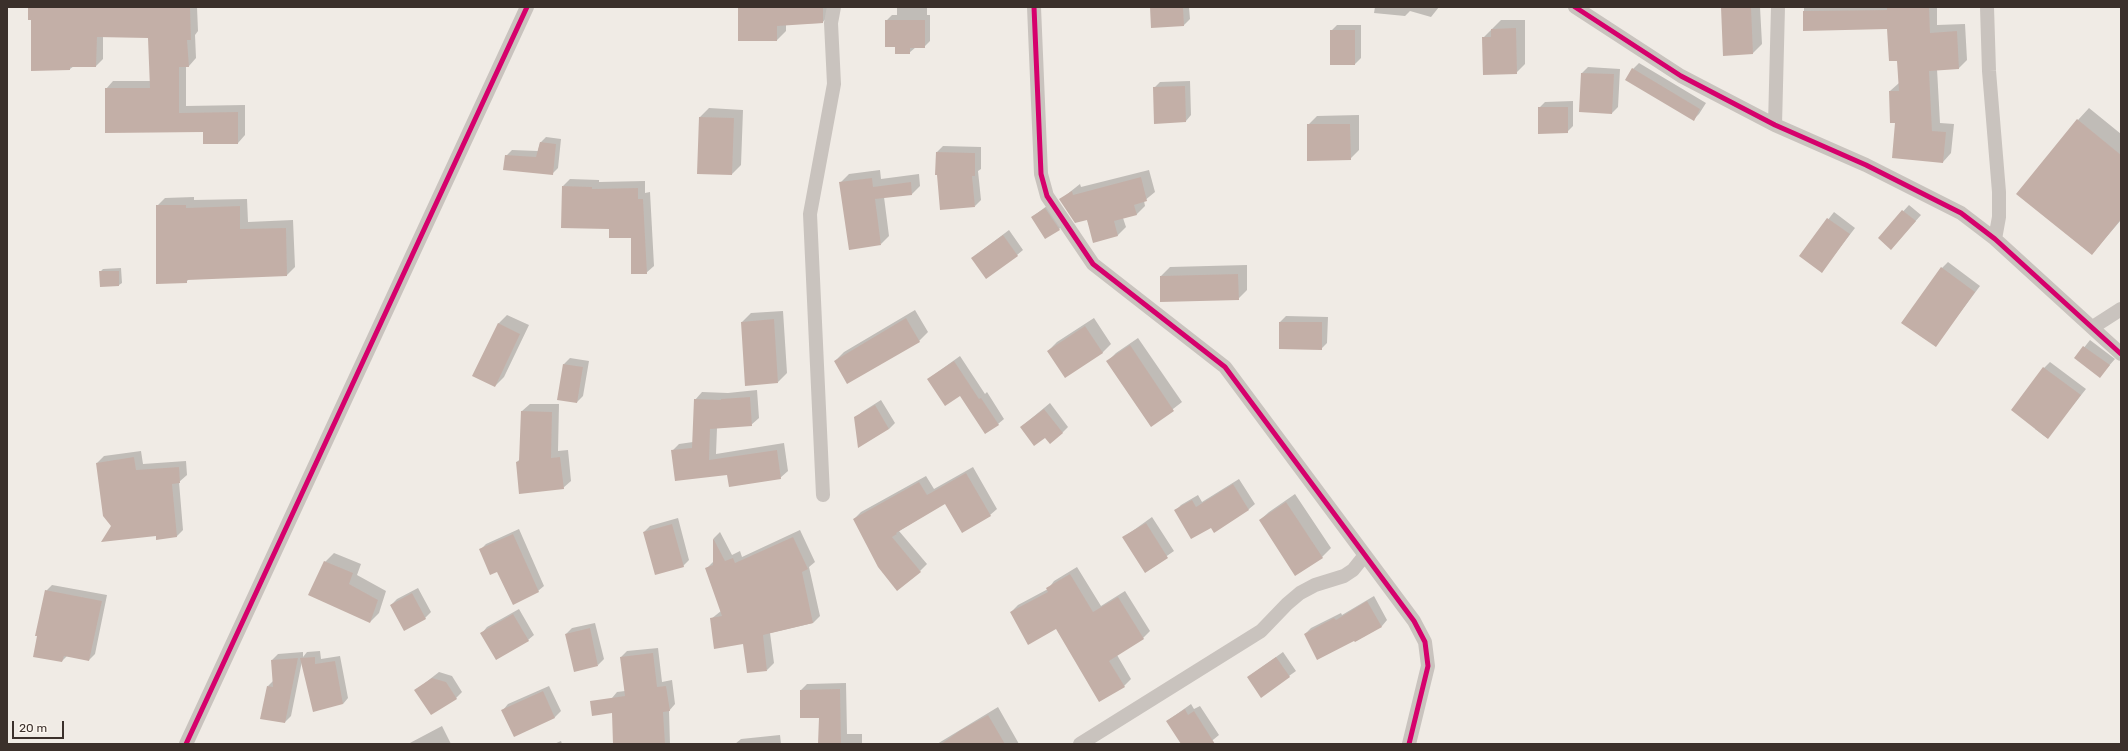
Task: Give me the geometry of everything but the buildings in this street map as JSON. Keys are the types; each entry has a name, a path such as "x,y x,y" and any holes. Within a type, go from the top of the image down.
{"street":[{"path":"186,744 527,7"},
{"path":"823,495 810,214 834,84 830,23 834,7"},
{"path":"1034,7 1041,174 1047,196 1093,264 1225,367 1414,621 1425,642 1428,666 1409,744"},
{"path":"1576,7 1681,76 1775,125 1866,165 1961,212 1995,239 2121,354"},
{"path":"1775,125 1778,7"},
{"path":"1987,7 1989,71 1999,192 1999,217 1995,239"},
{"path":"2093,327 2121,309"},
{"path":"1080,744 1261,632 1287,604 1300,593 1315,585 1344,576 1353,570 1365,555"}],"cycle path":[{"path":"186,744 527,7"},
{"path":"1034,7 1041,174 1047,196 1093,264 1225,367 1414,621 1425,642 1428,666 1409,744"},
{"path":"1575,7 1681,76 1775,125 1866,165 1961,213 1995,239 2121,354"}]}
